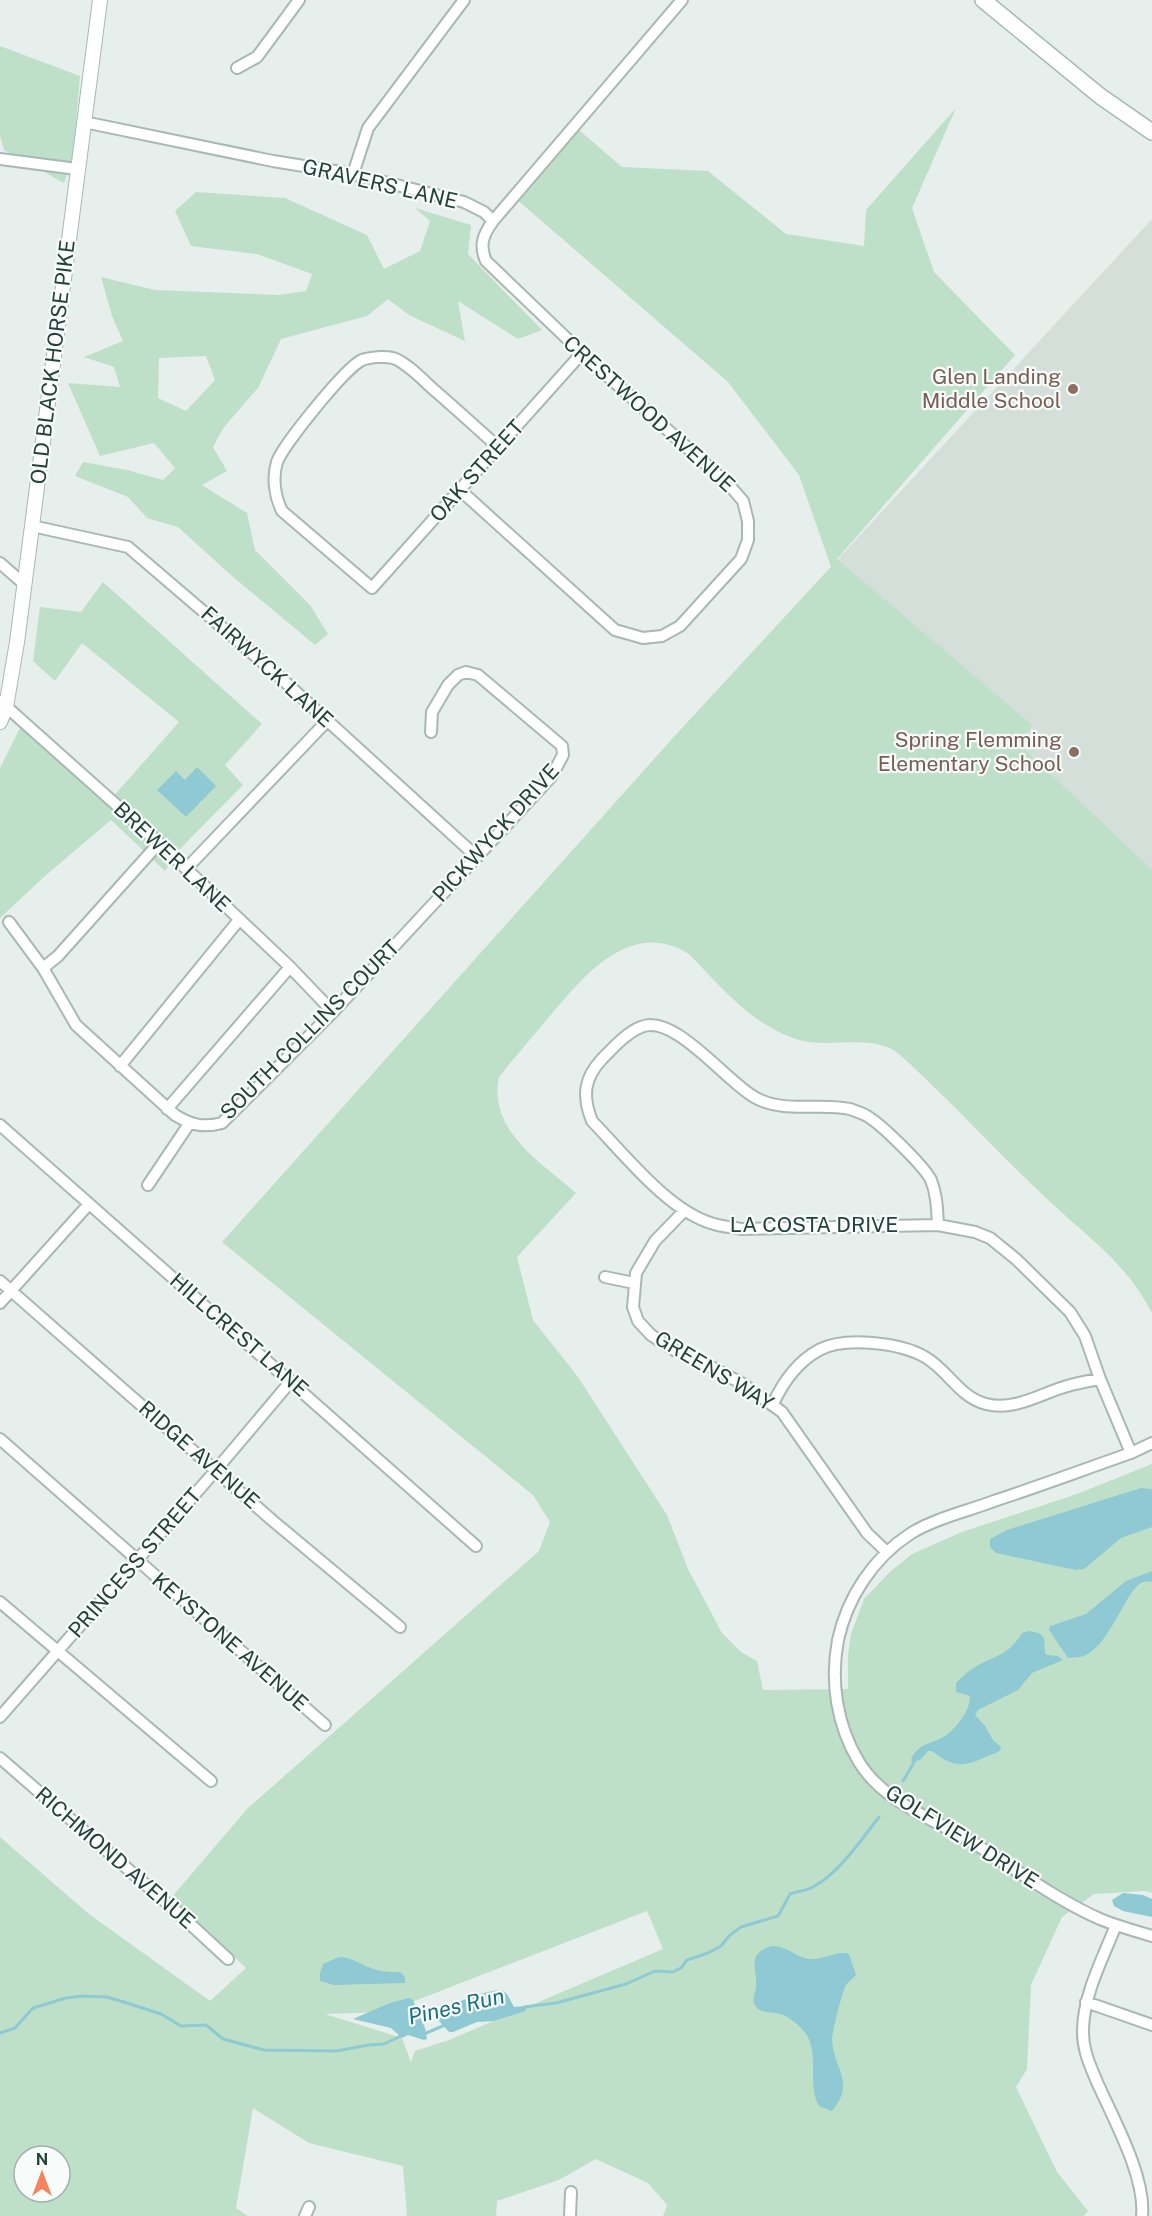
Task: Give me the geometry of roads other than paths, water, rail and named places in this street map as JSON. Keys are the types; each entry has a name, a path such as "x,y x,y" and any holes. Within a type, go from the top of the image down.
{"main road":[{"path":"983,0 1100,96 1152,132"}],"street":[{"name":"OLD BLACK HORSE PIKE","path":"0,722 24,584 100,0"},
{"path":"237,68 257,57 299,0"},
{"path":"353,174 368,128 464,0"},
{"path":"493,221 682,0"},
{"name":"GRAVERS LANE","path":"84,122 273,161 353,174 464,202 484,212 493,221"},
{"path":"0,159 77,169"},
{"name":"CRESTWOOD AVENUE","path":"460,490 615,630 643,638 662,636 680,626 741,559 748,540 748,521 743,501 730,486 582,354 486,261 482,252 482,241 493,221"},
{"name":"OAK STREET","path":"498,447 416,374 394,358 361,360 290,440 277,462 275,498 282,511 372,588 582,354"},
{"name":"FAIRWYCK LANE","path":"32,526 128,547 237,640 477,857"},
{"path":"0,563 24,584"},
{"name":"PICKWYCK DRIVE","path":"423,914 551,777 560,764 563,750 562,746 478,675 466,672 458,675 448,685 432,712 431,732"},
{"name":"BREWER LANE","path":"3,704 159,843 290,967 333,1012"},
{"path":"186,869 327,721"},
{"path":"43,968 58,956 159,843"},
{"name":"SOUTH COLLINS COURT","path":"148,1185 189,1124 210,1126 222,1123 333,1012 423,914"},
{"path":"120,1066 239,920"},
{"path":"9,922 43,968 76,1025 168,1109 189,1124"},
{"path":"168,1109 290,967"},
{"name":"LA COSTA DRIVE","path":"938,1225 937,1195 930,1177 897,1141 867,1116 849,1109 770,1105 754,1098 690,1044 667,1028 655,1024 642,1026 613,1048 592,1069 585,1088 587,1109 592,1121 650,1181 684,1210 713,1224 741,1229 938,1225 975,1232 990,1238 1016,1259 1070,1312 1085,1336 1131,1453"},
{"name":"HILLCREST LANE","path":"0,1125 476,1546"},
{"path":"0,1303 89,1204"},
{"name":"GREENS WAY","path":"684,1210 655,1241 636,1273 633,1307 638,1321 651,1335 676,1351 743,1384 782,1412 867,1533 887,1552"},
{"path":"605,1277 634,1283"},
{"name":"RIDGE AVENUE","path":"0,1281 273,1521 400,1627"},
{"path":"773,1404 790,1375 819,1350 857,1343 882,1343 907,1348 927,1358 975,1401 987,1405 1004,1406 1025,1403 1064,1387 1100,1379"},
{"name":"PRINCESS STREET","path":"0,1717 291,1381"},
{"name":"KEYSTONE AVENUE","path":"0,1439 325,1725"},
{"name":"GOLFVIEW DRIVE","path":"1152,1443 1131,1453 945,1518 910,1533 887,1552 856,1590 842,1622 837,1649 835,1690 839,1715 847,1738 859,1764 875,1783 904,1805 971,1842 1041,1887 1098,1918 1152,1936"},
{"path":"0,1602 211,1781"},
{"name":"RICHMOND AVENUE","path":"0,1758 228,1959"},
{"path":"1116,1925 1086,2002 1083,2031 1085,2054 1136,2173 1145,2211"},
{"path":"1086,2002 1152,2025"},
{"path":"570,2216 571,2192"}],"water":[{"path":"197,767 216,786 186,817 157,790 176,771 185,780"},
{"path":"1141,1488 1152,1489 1152,1527 1121,1538 1084,1569 1076,1570 996,1553 990,1547 990,1539 1007,1530"},
{"path":"1152,1571 1152,1582 1143,1582 1137,1586 1095,1649 1084,1656 1068,1658 1049,1630 1050,1626 1086,1614 1126,1581"},
{"path":"1029,1631 1039,1633 1044,1638 1047,1655 1058,1656 1063,1660 1032,1673 1018,1690 978,1710 975,1715 1001,1747 1000,1751 974,1762 958,1764 928,1751 920,1760 912,1762 918,1749 944,1737 960,1721 966,1711 970,1696 956,1692 956,1683 972,1669 1007,1651 1022,1633"},
{"path":"1123,1893 1143,1895 1152,1899 1152,1917 1123,1911 1114,1906 1112,1900"},
{"path":"772,1946 784,1948 807,1958 817,1959 840,1953 849,1954 856,1975 844,1989 832,2036 843,2084 839,2101 832,2111 819,2106 816,2099 812,2050 806,2033 789,2018 758,2009 754,2004 756,1958 758,1953"},
{"path":"339,1957 352,1959 378,1970 400,1972 405,1977 405,1983 334,1985 320,1981 323,1964"},
{"path":"499,1990 507,1994 514,2007 525,2006 527,2008 525,2011 494,2021 477,2022 453,2032 449,2032 439,2021 438,2014 451,2006"},
{"path":"409,1998 413,2000 425,2028 427,2039 408,2035 402,2038 391,2028 353,2019 390,2003"}],"waterway":[{"name":"Pines Run","path":"903,1781 916,1759"},
{"name":"Pines Run","path":"524,2007 556,2003 626,1984 655,1971 673,1972 681,1968 687,1960 721,1946 741,1927 778,1916 790,1894 810,1888 831,1874 879,1817"},
{"name":"Pines Run","path":"0,2033 15,2028 33,2008 66,1998 83,1996 107,1997 127,2003 161,2014 181,2026 206,2025 223,2039 264,2050 337,2051 384,2044 403,2035"},
{"name":"Pines Run","path":"424,2034 445,2025"}],"place":[{"name":"Glen Landing Middle School","path":"1073,389"},
{"name":"Spring Flemming Elementary School","path":"1074,752"}]}
